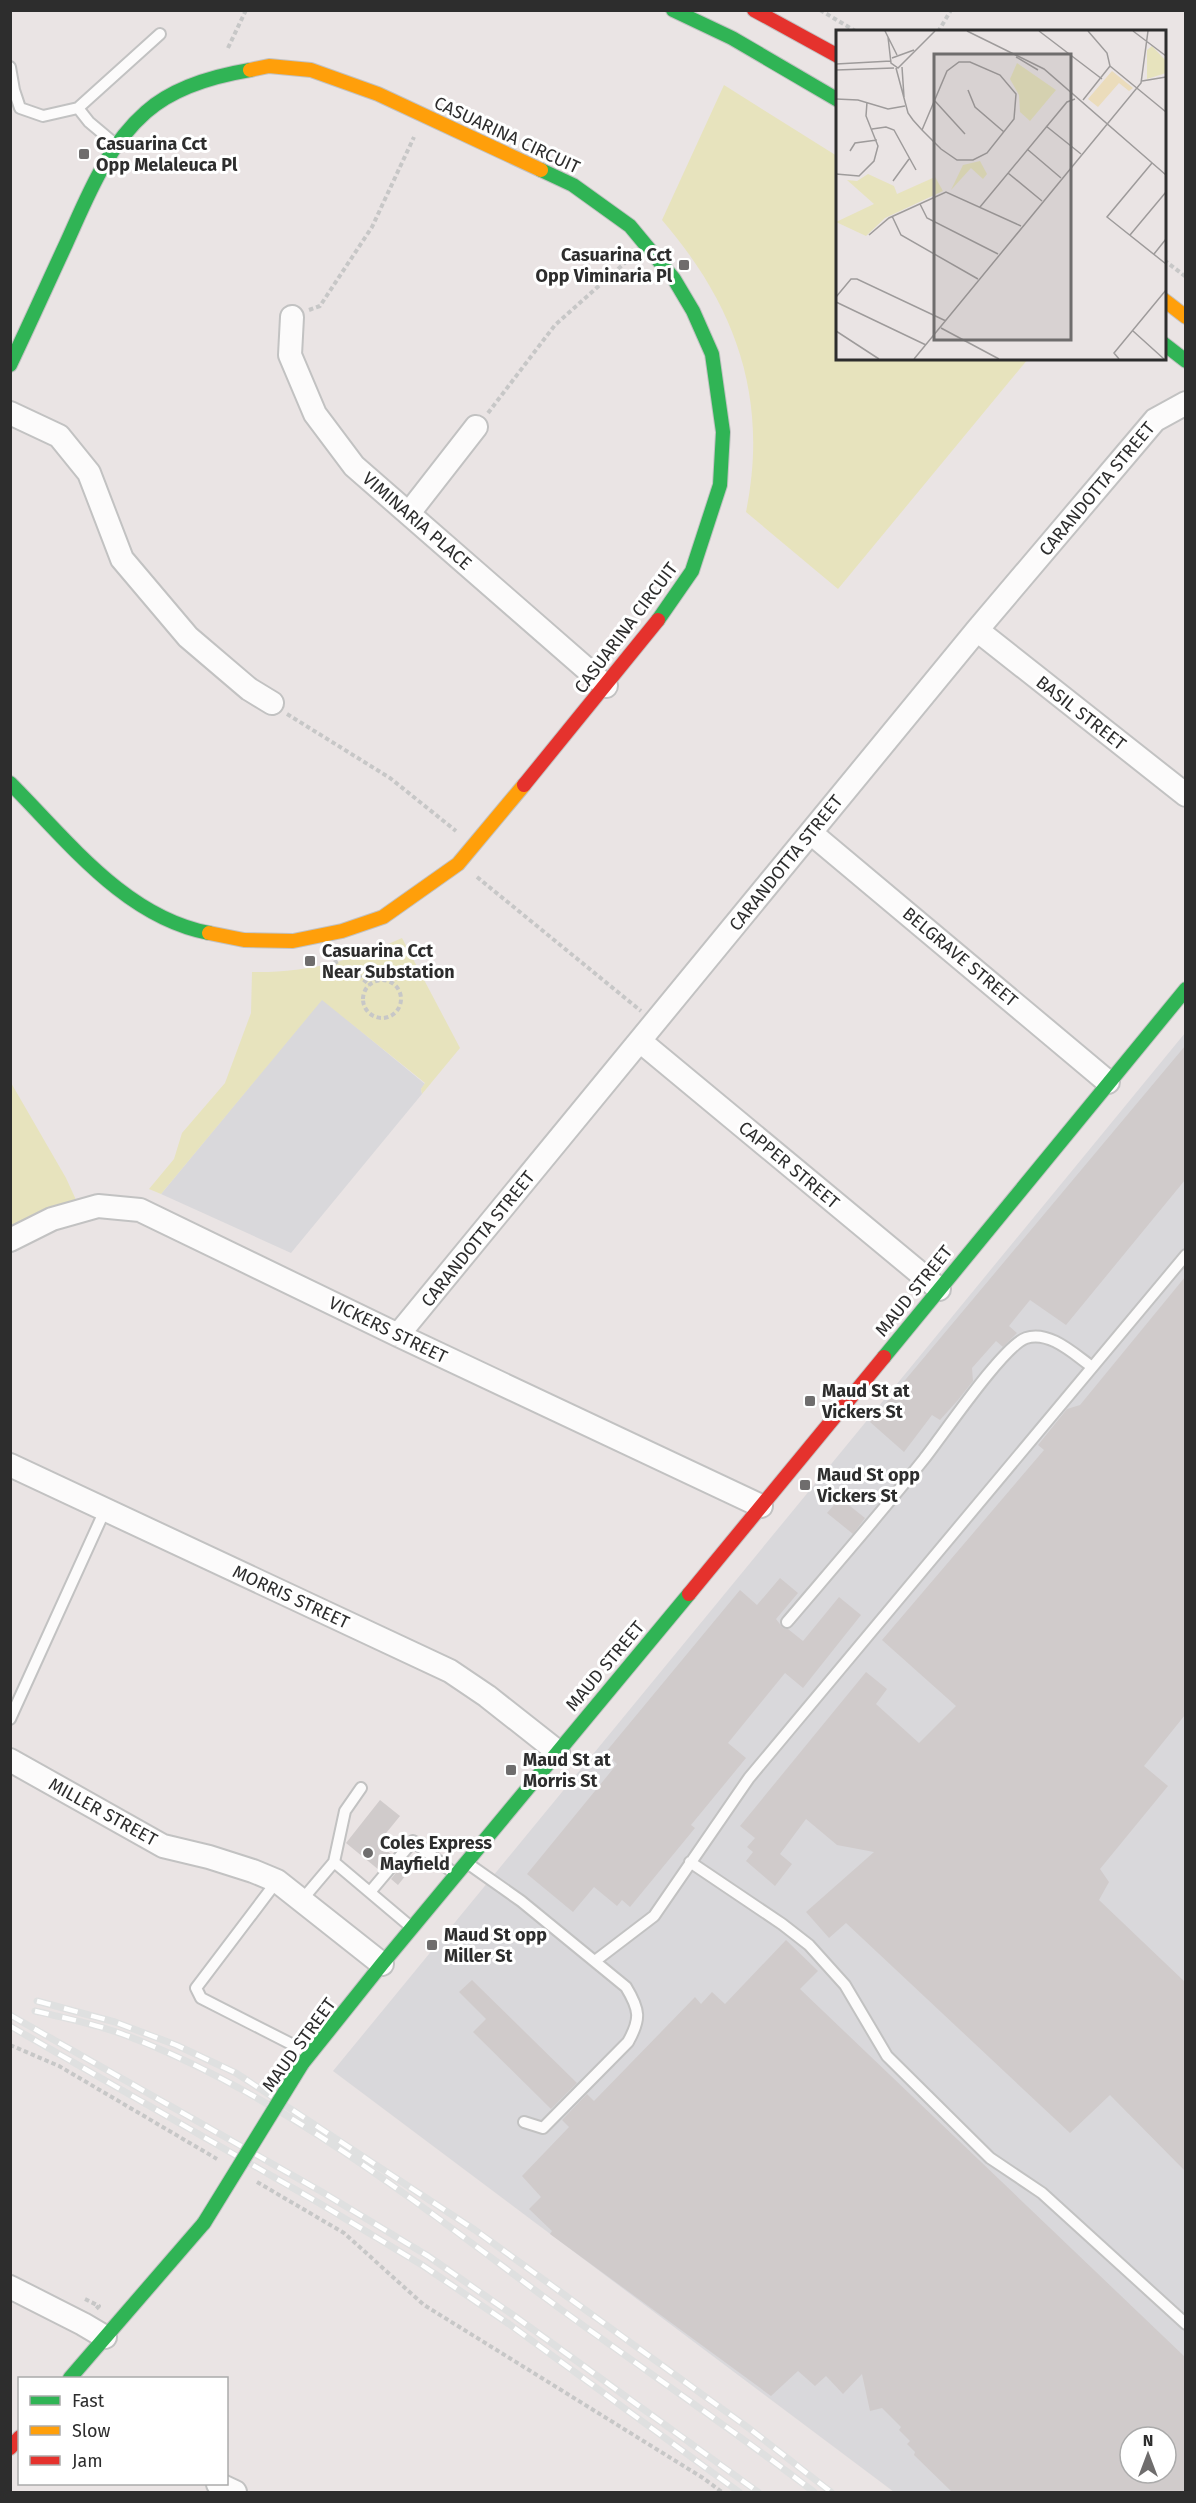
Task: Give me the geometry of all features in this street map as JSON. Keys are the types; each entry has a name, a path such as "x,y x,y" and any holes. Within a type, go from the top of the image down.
{"main road":[{"path":"673,10 732,38 836,99"},
{"path":"754,10 836,55"},
{"name":"CASUARINA CIRCUIT","path":"10,365 87,198 118,145 146,111 183,88 215,76 269,66 311,70 378,94 573,185 630,226 674,279 693,311 712,354 723,432 720,485 692,571 649,633 458,864 384,917 342,932 293,941 244,940 198,932 156,915 120,892 10,783"},
{"path":"1166,302 1185,317"},
{"path":"1166,346 1185,361"},
{"name":"MAUD STREET","path":"72,2377 105,2337 174,2263 204,2223 307,2059 382,1964 468,1863 1185,989"}],"street":[{"name":"VIMINARIA PLACE","path":"292,317 290,355 315,414 354,466 606,686"},
{"name":"CARANDOTTA STREET","path":"398,1335 977,630 1155,420 1185,404"},
{"path":"10,413 59,436 89,473 122,558 188,637 249,689 272,703"},
{"path":"409,513 476,427"},
{"name":"BASIL STREET","path":"977,630 1185,795"},
{"name":"BELGRAVE STREET","path":"811,833 1108,1082"},
{"name":"CAPPER STREET","path":"640,1041 939,1289"},
{"name":"VICKERS STREET","path":"10,1240 52,1220 99,1206 140,1210 398,1335 761,1506"},
{"name":"MORRIS STREET","path":"10,1466 450,1671 487,1696 558,1752"},
{"name":"MILLER STREET","path":"10,1760 163,1846 220,1860 277,1881 382,1964"},
{"path":"20,2292 105,2337"},
{"path":"220,2485 236,2493"}],"lane":[{"path":"10,68 20,108 43,116 78,108 160,34"},
{"path":"78,108 89,122 118,145"},
{"path":"596,1961 654,1916 749,1779 1185,1255"},
{"path":"787,1622 924,1459 1005,1353 1026,1338 1041,1337 1056,1341 1091,1366"},
{"path":"10,1719 105,1510"},
{"path":"301,1901 334,1862 345,1811 361,1788"},
{"path":"370,1892 412,1841 457,1876"},
{"path":"334,1862 412,1928"},
{"path":"690,1862 782,1924 808,1945 845,1985 887,2056 990,2158 1042,2193 1185,2324"},
{"path":"468,1863 506,1889 626,1987 633,1998 639,2017 628,2042 543,2128 524,2122"},
{"path":"277,1881 196,1988 201,1998 307,2059"}],"path":[{"path":"215,76 246,10"},
{"path":"820,10 854,30"},
{"path":"939,30 951,10"},
{"path":"292,317 320,306 372,227 423,115"},
{"path":"476,427 555,325 645,244"},
{"path":"1166,262 1185,277"},
{"path":"272,703 303,726 390,778 474,845"},
{"path":"458,864 655,1022"},
{"path":"335,960 340,971 359,976 370,985"},
{"path":"382,980 389,982 398,990 401,1002 395,1013 384,1018 372,1016 368,1012 364,995 370,985 382,980"},
{"path":"10,2045 59,2066 222,2162"},
{"path":"253,2180 344,2234 424,2305 703,2478 722,2493"}],"shaded area":[{"path":"724,85 836,155 836,360 1027,360 838,589 746,512 752,470 753,430 749,392 740,356 727,320 710,286 662,220"},
{"path":"402,938 460,1048 422,1094 421,1089 425,1083 322,1000 161,1194 149,1189 174,1159 182,1133 225,1083 251,1013 252,972 292,970 329,964"},
{"path":"322,999 425,1084 421,1089 422,1094 291,1253 161,1194"},
{"path":"1185,1033 1185,2492 894,2492 333,2071"},
{"path":"10,1081 66,1178 77,1202 10,1232"}],"building":[{"path":"1185,1046 1185,1180 1066,1325 1030,1300 1009,1326 1017,1333 1003,1347 996,1341 972,1368 973,1381 958,1400 940,1420 932,1415 904,1452 870,1422"},
{"path":"1185,1277 1185,1715 1144,1766 1168,1786 1100,1869 1109,1882 1099,1900 1185,1982 1185,2171 1110,2095 1070,2133 846,1923 829,1938 806,1912 874,1852 837,1845 806,1819 780,1854 792,1864 775,1886 746,1861 753,1852 747,1847 755,1838 740,1826 866,1672 887,1689 876,1704 919,1743 956,1706 882,1640 1044,1450 1038,1445 1067,1409 1080,1405"},
{"path":"840,1498 865,1518 853,1534 827,1513"},
{"path":"780,1578 798,1593 776,1619 783,1628 788,1629 803,1641 839,1597 861,1615 803,1688 785,1673 728,1743 746,1758 691,1825 695,1828 630,1907 622,1900 617,1906 594,1887 573,1912 527,1874 617,1764 605,1753 740,1590 757,1605"},
{"path":"380,1800 400,1816 378,1843 392,1855 379,1870 346,1843"},
{"path":"403,1864 410,1870 398,1885 391,1879"},
{"path":"786,1940 818,1971 800,1989 1185,2357 1185,2493 953,2493 914,2455 915,2452 907,2444 910,2441 899,2430 901,2427 882,2408 870,2411 862,2374 843,2394 826,2376 815,2386 798,2371 771,2396 550,2234 552,2231 529,2209 541,2197 522,2176 569,2127 562,2120 587,2094 594,2101 695,1997 701,2004 712,1992 725,2004"},
{"path":"472,1980 577,2083 551,2109 473,2032 486,2019 459,1992"}],"railway":[{"path":"37,2001 115,2022 176,2045 236,2073 475,2230 750,2429 831,2492"},
{"path":"35,2011 92,2024 125,2035 184,2060 296,2121 404,2193 814,2492"},
{"path":"10,2015 322,2192 428,2256 758,2492"},
{"path":"10,2026 319,2203 422,2265 509,2324 739,2492"}],"traffic: fast":[{"path":"673,10 732,38 836,99"},
{"path":"10,365 90,191 109,157 132,126 157,103 182,89 209,79 250,70"},
{"path":"541,170 573,185 630,226 674,279 693,311 712,354 723,432 720,485 692,571 658,620"},
{"path":"1166,346 1186,361"},
{"path":"10,783 76,852 124,894 151,911 179,924 209,933"},
{"path":"884,1357 1186,989"},
{"path":"302,2064 382,1964 689,1594"},
{"path":"204,2223 302,2064"},
{"path":"71,2377 204,2223"}],"traffic: slow":[{"path":"250,70 269,66 311,70 378,94 541,170"},
{"path":"1166,302 1186,317"},
{"path":"209,933 244,940 293,941 342,931 383,917 458,864 524,785"}],"traffic: jam":[{"path":"754,10 836,55"},
{"path":"524,785 658,620"},
{"path":"689,1594 884,1357"},
{"path":"10,2448 18,2439"}],"place":[{"name":"Casuarina Cct Opp Melaleuca Pl","path":"84,154"},
{"name":"Casuarina Cct Opp Viminaria Pl","path":"684,265"},
{"name":"Casuarina Cct Near Substation","path":"310,961"},
{"name":"Maud St at Vickers St","path":"810,1401"},
{"name":"Maud St opp Vickers St","path":"805,1485"},
{"name":"Maud St at Morris St","path":"511,1770"},
{"name":"Coles Express Mayfield","path":"368,1853"},
{"name":"Maud St opp Miller St","path":"432,1945"}]}
